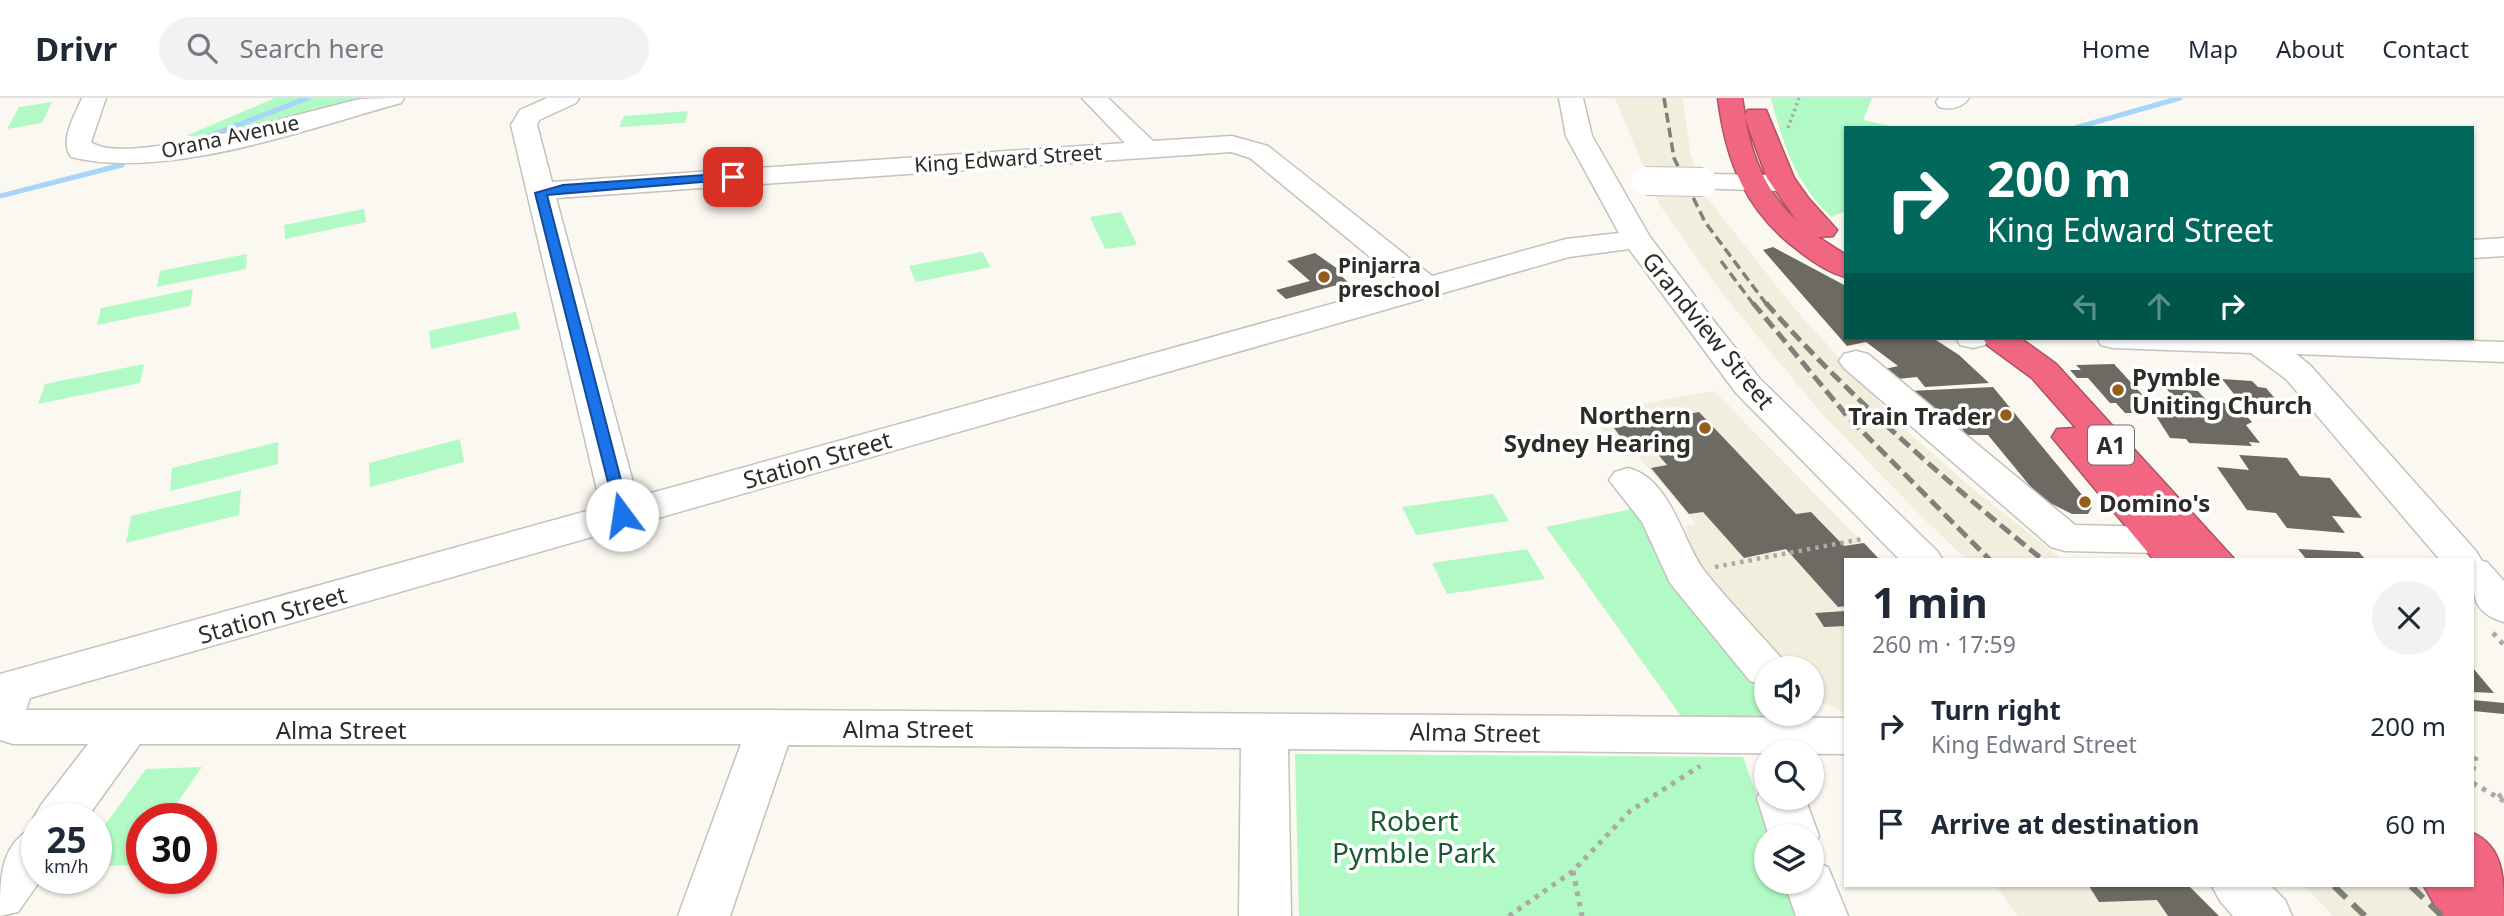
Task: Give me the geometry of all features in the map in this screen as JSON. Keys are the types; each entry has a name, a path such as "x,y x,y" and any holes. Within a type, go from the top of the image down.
{"highway":[{"path":"1730,98 1737,142 1750,184 1778,220 1844,267"},
{"path":"1754,98 1770,161 1782,183 1818,226 1844,247"},
{"name":"A1","path":"1974,340 2006,366 2167,550"},
{"name":"A1","path":"2001,340 2043,371 2213,558"},
{"path":"2474,855 2504,897"},
{"path":"2451,887 2469,916"}],"street":[{"name":"Orana Avenue","path":"94,98 78,142 80,151 115,155 187,148 234,139 392,98"},
{"path":"567,98 528,115 524,125 622,515"},
{"path":"1094,98 1145,148"},
{"name":"Grandview Street","path":"1571,98 1579,136 1637,239 1748,386 1921,558"},
{"name":"King Edward Street","path":"541,193 563,188 1224,144 1259,152 1426,287"},
{"path":"1604,180 1782,183"},
{"name":"Station Street","path":"5,689 1566,248 1637,239"},
{"path":"2474,249 2504,247"},
{"path":"2198,340 2504,352"},
{"path":"2284,342 2298,372 2460,558"},
{"path":"1856,360 2065,538 2167,550"},
{"path":"1628,480 1660,519 1684,573 1754,656"},
{"path":"2474,573 2504,608"},
{"name":"Alma Street","path":"5,689 3,712 13,727 1264,730 1754,745"},
{"path":"704,916 771,727"},
{"name":"Alma Street","path":"1780,740 1824,728"},
{"path":"70,803 125,729"},
{"path":"1264,730 1265,916"},
{"path":"0,896 21,868"},
{"path":"2239,887 2266,916"},
{"path":"1814,894 1822,916"}],"path":[{"path":"1786,136 1799,98"},
{"path":"1684,573 1864,538"},
{"path":"1509,916 1573,871 1630,811 1676,779 1754,748"},
{"path":"2474,783 2502,797"},
{"path":"1573,871 1582,916"}],"shaded area":[{"path":"1615,98 1683,98 1690,152 1704,194 1794,308 1902,427 1972,488 2060,558 1965,558 1822,414 1721,292 1659,204"},
{"path":"1714,391 1878,558 1844,558 1844,712 1824,703 1824,656 1777,656 1696,558 1685,527 1696,524 1637,455 1624,457 1590,413"},
{"path":"1997,887 2183,887 2209,916 2018,916"},
{"path":"2306,887 2465,887 2498,916 2333,916"}],"green space":[{"path":"275,98 369,98 220,137 186,136"},
{"path":"1771,98 1872,98 1863,120 1891,126 1844,126 1844,212 1831,217 1800,177 1781,132"},
{"path":"52,102 42,123 7,129 19,107"},
{"path":"688,111 685,123 619,127 624,116"},
{"path":"364,209 366,222 285,239 284,225"},
{"path":"1121,212 1137,245 1105,249 1090,217"},
{"path":"982,252 991,267 916,282 909,266"},
{"path":"247,254 246,269 157,287 160,271"},
{"path":"193,289 190,306 97,325 101,308"},
{"path":"516,312 520,329 431,349 429,331"},
{"path":"144,364 140,383 38,404 45,384"},
{"path":"460,439 464,462 370,487 369,463"},
{"path":"278,442 278,464 170,491 172,468"},
{"path":"241,490 239,515 126,543 131,516"},
{"path":"1493,494 1509,521 1416,535 1402,507"},
{"path":"1641,507 1660,564 1754,681 1754,717 1681,716 1546,527"},
{"path":"1527,549 1545,579 1447,594 1432,563"},
{"name":"Robert Pymble Park","path":"1295,754 1743,757 1754,788 1754,810 1762,810 1767,824 1754,824 1754,894 1791,894 1799,916 1299,916"},
{"path":"202,767 177,803 126,803 126,865 112,866 112,815 146,769"}],"building":[{"path":"1773,247 1844,285 1844,340 1936,340 1959,355 1989,383 1925,387 1917,377 1887,380 1877,371 1898,366 1866,342 1847,346 1763,250"},
{"name":"Pinjarra preschool","path":"1315,253 1342,272 1338,273 1348,282 1286,299 1276,290 1310,281 1287,261"},
{"path":"2114,364 2150,403 2154,404 2156,398 2174,399 2167,389 2198,391 2206,400 2220,401 2242,411 2252,422 2246,425 2260,443 2249,442 2252,446 2189,443 2186,439 2170,438 2154,413 2125,413 2116,403 2110,403 2088,378 2077,378 2070,370 2081,370 2076,365"},
{"path":"2222,379 2252,381 2258,387 2266,388 2278,402 2269,401 2272,405 2241,403"},
{"path":"1993,387 2092,507 2088,514 2072,514 2040,498 1988,435 1966,435 1954,415 1983,415 1979,411 1927,413 1909,391"},
{"path":"1699,412 1796,514 1811,512 1844,546 1864,543 1878,558 1844,558 1844,606 1838,607 1786,549 1744,558 1703,512 1689,514 1651,468 1667,465 1655,451 1634,455 1614,428"},
{"path":"2239,455 2287,458 2300,476 2330,478 2362,518 2332,516 2345,533 2287,528 2276,513 2247,510 2217,467 2249,470"},
{"path":"2298,549 2359,552 2364,558 2305,558"},
{"path":"1844,611 1844,626 1824,627 1815,613"},
{"path":"2474,669 2494,693 2474,692"},
{"path":"2474,700 2504,703 2504,714 2474,711"},
{"path":"2090,887 2190,887 2219,916 2168,916 2157,900 2099,902"}],"waterway":[{"path":"196,141 308,98"},
{"path":"2082,126 2180,98"},
{"path":"0,196 122,165"}],"railway":[{"path":"1664,98 1674,158 1705,222 1767,305"},
{"path":"1721,261 1754,305"},
{"path":"1753,303 1848,417 1988,558"},
{"path":"1766,303 1831,372 1899,437 2041,558"},
{"path":"2335,887 2365,916"},
{"path":"2412,887 2442,916"}],"place":[{"name":"Pinjarra preschool","path":"1324,277"},
{"name":"Pymble Uniting Church","path":"2118,390"},
{"name":"Train Trader","path":"2006,415"},
{"name":"Northern Sydney Hearing","path":"1705,428"},
{"name":"Domino's","path":"2085,502"}],"route":[{"path":"622,515 541,193 563,188 733,177"}]}
